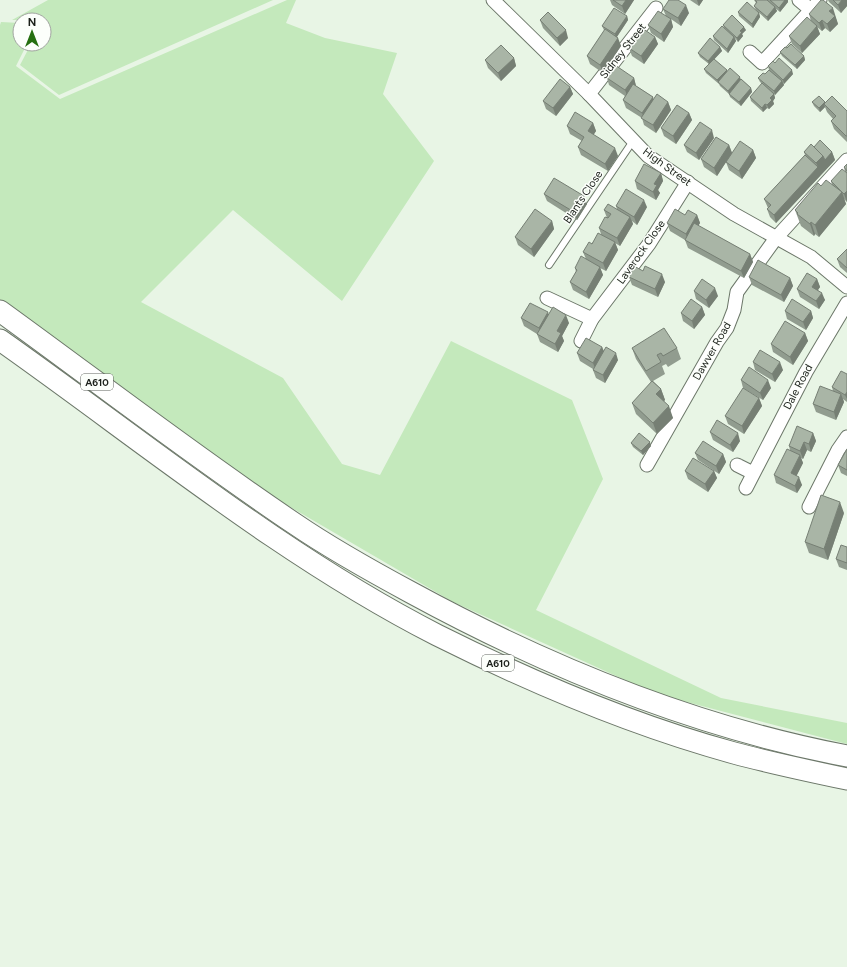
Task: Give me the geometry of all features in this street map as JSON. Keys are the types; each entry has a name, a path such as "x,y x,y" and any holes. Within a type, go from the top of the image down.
{"highway":[{"name":"A610","path":"0,311 296,525 368,569 487,634 635,696 685,714 740,731 847,756"},
{"name":"A610","path":"0,340 273,537 397,613 438,635 572,697 675,734 733,752 847,779"}],"street":[{"name":"High Street","path":"493,0 589,94 648,156 734,214 811,256 847,287"},
{"path":"798,0 811,10"},
{"path":"750,52 762,63 785,40 820,0"},
{"name":"Sidney Street","path":"589,94 656,8"},
{"name":"Dawver Road","path":"647,465 717,342 727,328 734,310 737,292 776,238 847,160"},
{"name":"Laverock Close","path":"581,341 592,319 649,244 688,182"},
{"path":"547,298 592,319"},
{"name":"Dale Road","path":"746,488 806,372 847,304"},
{"path":"809,507 838,450 847,437"},
{"path":"737,465 753,473"}],"lane":[{"name":"Blants Close","path":"549,264 633,141"}],"green space":[{"path":"48,0 273,0 59,95 20,65 27,52 52,52 52,12 26,12"},
{"path":"287,0 296,0 286,23 325,38 397,53 383,94 434,161 342,301 233,210 141,302 283,378 342,464 380,475 451,341 572,400 603,479 536,610 721,698 847,723 847,744 656,694 453,602 268,494 0,301 1,22 12,23 12,52 23,52 16,66 60,99"}],"building":[{"path":"613,0 626,0 622,6"},
{"path":"669,0 678,0 686,5 678,18 663,9"},
{"path":"755,0 767,0 775,7 767,17 754,6 757,2"},
{"path":"770,0 785,0 779,8"},
{"path":"821,0 833,8 829,11 835,16 827,24 822,20 819,23 809,14"},
{"path":"833,0 842,0 838,5"},
{"path":"747,2 759,13 752,24 738,12"},
{"path":"614,8 627,16 615,34 602,26"},
{"path":"658,11 671,19 661,34 648,25"},
{"path":"548,12 566,30 557,38 540,20"},
{"path":"732,15 744,27 740,31 742,32 737,38 723,25"},
{"path":"807,17 817,26 800,46 789,36"},
{"path":"722,26 734,37 727,49 713,36"},
{"path":"642,28 655,37 641,56 629,48"},
{"path":"605,29 618,38 600,65 587,56"},
{"path":"710,38 720,47 708,61 698,53"},
{"path":"791,44 804,56 795,65 780,52"},
{"path":"501,45 514,58 498,73 485,60"},
{"path":"779,58 792,70 783,80 768,66 773,61 775,63"},
{"path":"714,59 727,70 717,80 704,69"},
{"path":"615,65 634,78 625,90 607,78"},
{"path":"730,68 740,77 728,91 718,82"},
{"path":"769,70 782,81 774,91 758,78"},
{"path":"560,79 570,87 553,108 543,101"},
{"path":"741,79 751,88 739,102 729,94"},
{"path":"762,83 774,94 770,98 772,100 767,105 765,104 762,108 750,97"},
{"path":"633,84 653,97 642,113 623,100"},
{"path":"657,94 668,102 653,125 641,118"},
{"path":"819,96 825,102 819,108 812,102"},
{"path":"832,96 847,111 847,136 831,121 836,116 824,104"},
{"path":"677,105 689,113 673,136 661,128"},
{"path":"575,112 593,123 588,131 615,148 605,164 578,147 584,137 567,126"},
{"path":"700,122 712,130 696,153 684,145"},
{"path":"716,137 729,145 714,168 701,159"},
{"path":"820,140 832,152 825,160 814,147"},
{"path":"740,141 753,150 739,171 726,162"},
{"path":"811,144 823,156 816,163 804,152"},
{"path":"805,155 818,167 774,215 767,209 771,205 764,199"},
{"path":"644,164 661,173 654,184 657,185 653,192 635,181"},
{"path":"847,164 847,171 844,167"},
{"path":"842,169 847,173 847,191 844,194 831,181"},
{"path":"554,178 584,196 574,212 544,194"},
{"path":"826,180 842,192 815,225 811,222 810,224 797,214 798,213 795,210 818,183 821,186"},
{"path":"626,189 644,200 634,217 616,206"},
{"path":"608,204 630,217 617,238 599,228 605,217 608,218 611,214 604,210"},
{"path":"535,209 552,221 531,249 515,237"},
{"path":"675,209 685,215 688,210 697,215 686,234 667,223"},
{"path":"694,223 750,254 741,271 685,240"},
{"path":"598,233 615,242 603,263 583,252 589,242 592,244"},
{"path":"847,249 847,268 837,259"},
{"path":"581,256 600,267 586,292 570,282 577,270 575,268"},
{"path":"758,260 790,278 781,295 749,277"},
{"path":"634,266 643,271 645,266 662,274 655,289 629,277"},
{"path":"807,273 817,279 812,287 822,293 816,301 797,289"},
{"path":"702,279 715,288 706,300 694,291"},
{"path":"691,299 702,307 692,321 681,313"},
{"path":"792,299 811,311 803,322 785,311"},
{"path":"530,303 548,312 539,328 521,318"},
{"path":"553,307 566,315 557,331 561,333 555,344 537,334"},
{"path":"785,321 805,333 790,357 771,344"},
{"path":"664,328 677,348 663,356 661,353 657,355 661,362 646,371 632,348"},
{"path":"586,338 602,347 593,363 577,353"},
{"path":"606,347 616,353 603,375 593,370"},
{"path":"760,350 780,362 772,374 753,362"},
{"path":"749,367 768,380 760,393 741,380"},
{"path":"841,371 847,374 847,392 845,395 832,387"},
{"path":"652,381 661,389 656,394 669,406 653,423 632,403"},
{"path":"820,386 841,394 834,412 813,404"},
{"path":"743,388 759,398 742,426 725,416"},
{"path":"717,420 738,433 730,445 710,432"},
{"path":"797,426 813,433 809,444 804,442 800,451 789,446"},
{"path":"639,433 650,442 641,451 631,443"},
{"path":"703,441 723,454 716,466 695,453"},
{"path":"787,449 800,455 791,473 799,477 795,486 774,475"},
{"path":"847,449 847,470 838,465"},
{"path":"693,458 714,471 705,484 685,471"},
{"path":"821,495 840,502 824,549 805,542"},
{"path":"841,545 847,547 847,563 836,559"}]}
